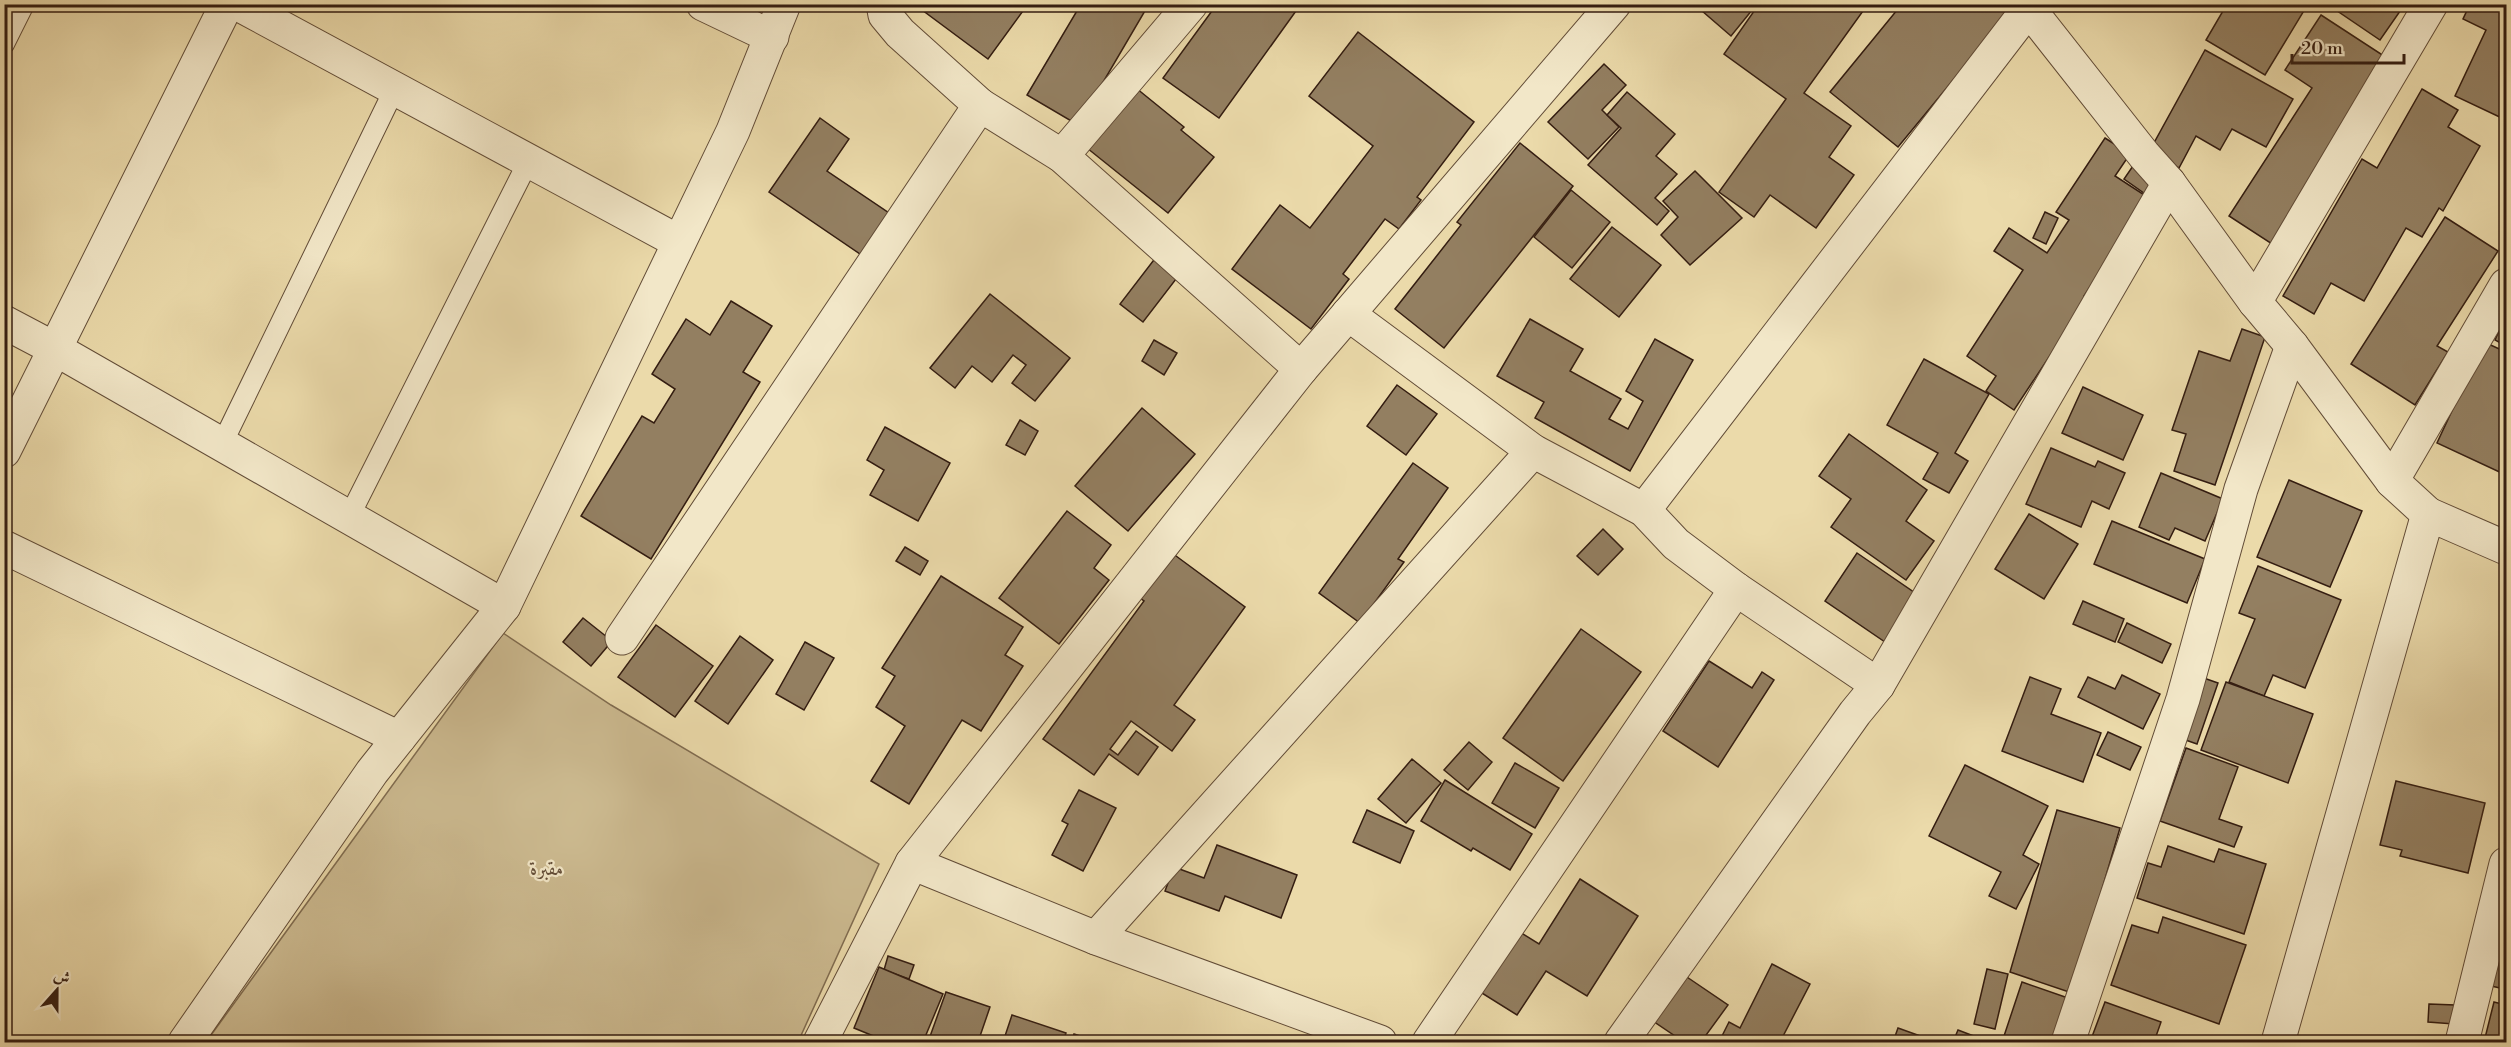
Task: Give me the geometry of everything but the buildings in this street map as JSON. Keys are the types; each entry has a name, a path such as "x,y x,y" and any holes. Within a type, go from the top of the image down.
{"street":[{"path":"4,451 57,350 227,4"},
{"path":"238,4 679,242"},
{"path":"703,4 772,37"},
{"path":"184,1042 372,771 504,606 733,130 784,4"},
{"path":"883,4 885,15 900,33 980,105 1062,156 1301,369"},
{"path":"1062,156 1191,4"},
{"path":"819,1042 912,863 1301,369 1614,4"},
{"path":"2255,302 2431,4"},
{"path":"1644,510 2027,6 2144,155 2169,183 2255,302 2292,346 2392,481 2428,514 2506,548"},
{"path":"622,638 980,105"},
{"path":"1621,1042 1854,713 1878,685 2169,183"},
{"path":"2392,481 2506,285"},
{"path":"1348,314 1533,451 1644,510 1676,544 1736,589 1878,685"},
{"path":"4,322 57,350 504,606"},
{"path":"2068,1042 2183,699 2241,489 2292,346"},
{"path":"1096,938 1533,451"},
{"path":"2278,1042 2428,514"},
{"path":"7,555 399,738"},
{"path":"1429,1042 1736,589"},
{"path":"912,863 1096,938 1380,1042"},
{"path":"2462,1042 2506,864"}],"lane":[{"path":"4,44 24,4"},
{"path":"222,444 395,88"},
{"path":"349,517 529,160"}],"green space":[{"name":"مقبرة","path":"503,633 611,705 879,864 798,1042 206,1042"}]}
